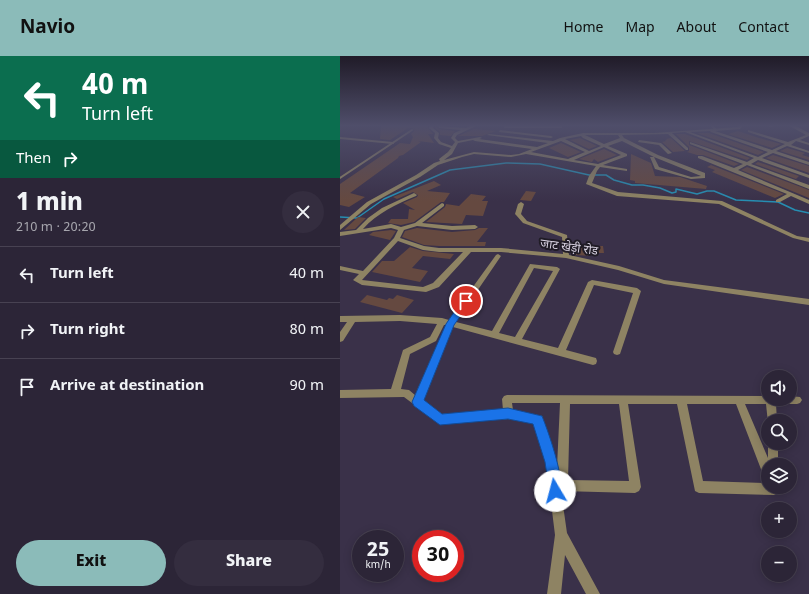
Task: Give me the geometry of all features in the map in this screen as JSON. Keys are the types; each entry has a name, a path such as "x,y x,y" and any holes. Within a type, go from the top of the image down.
{"street":[{"path":"340,228 369,203 418,176 436,164 452,150"},
{"path":"482,153 486,150"},
{"path":"503,150 515,152"},
{"path":"436,164 461,156 482,153 511,156 534,150"},
{"path":"584,150 588,152"},
{"path":"569,160 593,150"},
{"path":"614,150 625,155 598,165 589,184 617,194 720,202 795,237 809,240"},
{"path":"647,150 656,156 703,174 703,177 691,178 657,168 652,158"},
{"path":"711,150 778,175 793,190 809,202"},
{"path":"770,150 809,164"},
{"path":"712,162 737,151 809,178 778,201"},
{"path":"734,170 773,151"},
{"path":"511,156 515,152"},
{"path":"553,152 560,157"},
{"path":"526,153 560,157 625,170"},
{"path":"700,158 793,190 809,187"},
{"path":"778,175 788,169"},
{"path":"359,230 364,223 371,218 414,195"},
{"path":"521,204 518,214 525,222 565,236 566,256"},
{"path":"340,234 391,226 401,230 417,224 442,205"},
{"path":"417,224 452,228 475,227"},
{"path":"401,230 397,239 357,280 362,283 423,290 436,285 468,251"},
{"name":"जाट खेड़ी रोड","path":"397,239 424,248 468,251 501,250 566,256 618,268 664,282 809,302"},
{"path":"395,393 406,352 433,340 498,256"},
{"path":"494,335 532,266 557,269 517,341"},
{"path":"340,268 364,273"},
{"path":"561,352 592,282 637,291 617,352"},
{"path":"340,319 400,318 446,322 593,361"},
{"path":"340,339 353,319"},
{"path":"417,402 446,322"},
{"path":"340,394 406,393 440,419 508,414 538,419 551,462 561,535 554,594"},
{"path":"508,414 507,399 761,400"},
{"path":"565,399 562,486 635,487 623,400"},
{"path":"682,400 699,488 761,488"},
{"path":"739,400 762,458"},
{"path":"561,535 593,594"}],"lane":[{"path":"340,178 382,150"}],"building":[{"path":"390,150 410,150 399,156 350,193 365,197 349,207 340,205 340,184"},
{"path":"553,150 577,150 581,152 568,157"},
{"path":"601,150 606,150 617,155 598,162 594,159 592,162 579,159"},
{"path":"671,150 685,151 673,152"},
{"path":"702,150 739,164 734,166 703,155 687,152"},
{"path":"717,150 729,150 750,158 747,160"},
{"path":"744,150 759,150 764,152 758,155"},
{"path":"795,150 805,153 802,155 809,157 809,160 780,151"},
{"path":"631,154 651,163 655,176 680,177 707,186 706,189 635,183 635,181 630,180"},
{"path":"773,155 809,166 809,173 766,158"},
{"path":"758,162 799,176 796,179 755,164"},
{"path":"711,165 784,194 775,198 712,172 715,170 707,167"},
{"path":"747,167 809,190 809,198 741,170"},
{"path":"434,181 441,185 427,191 450,193 444,202 441,202 414,222 401,225 388,223 391,219 408,219 409,209 415,210 403,203 417,197 418,195 413,192 397,199 393,197"},
{"path":"526,191 536,192 531,201 520,200"},
{"path":"471,194 486,196 482,201 488,201 483,216 466,215 462,224 426,222 445,207 446,204 459,206"},
{"path":"358,217 366,218 355,229 344,230"},
{"path":"417,228 452,232 488,228 477,242 486,242 485,246 439,246 424,245 402,237 405,231"},
{"path":"391,230 396,231 390,240 369,235 373,232"},
{"path":"576,246 603,246 604,253 591,253 591,256 576,255"},
{"path":"410,247 423,251 454,254 450,259 423,256 412,268 428,271 420,282 372,272 382,261 394,261"},
{"path":"367,295 387,300 389,298 393,299 397,295 414,300 402,313 360,302"}],"waterway":[{"path":"340,217 357,218 384,199 450,170 506,163 540,164 589,175 606,175 614,180 632,185 660,188 672,193 676,192 676,189 697,194 707,191 714,191 736,200 778,202 795,210 809,213"}],"route":[{"path":"466,301 450,324 417,402 440,419 508,414 538,419 551,462 555,491"}]}
